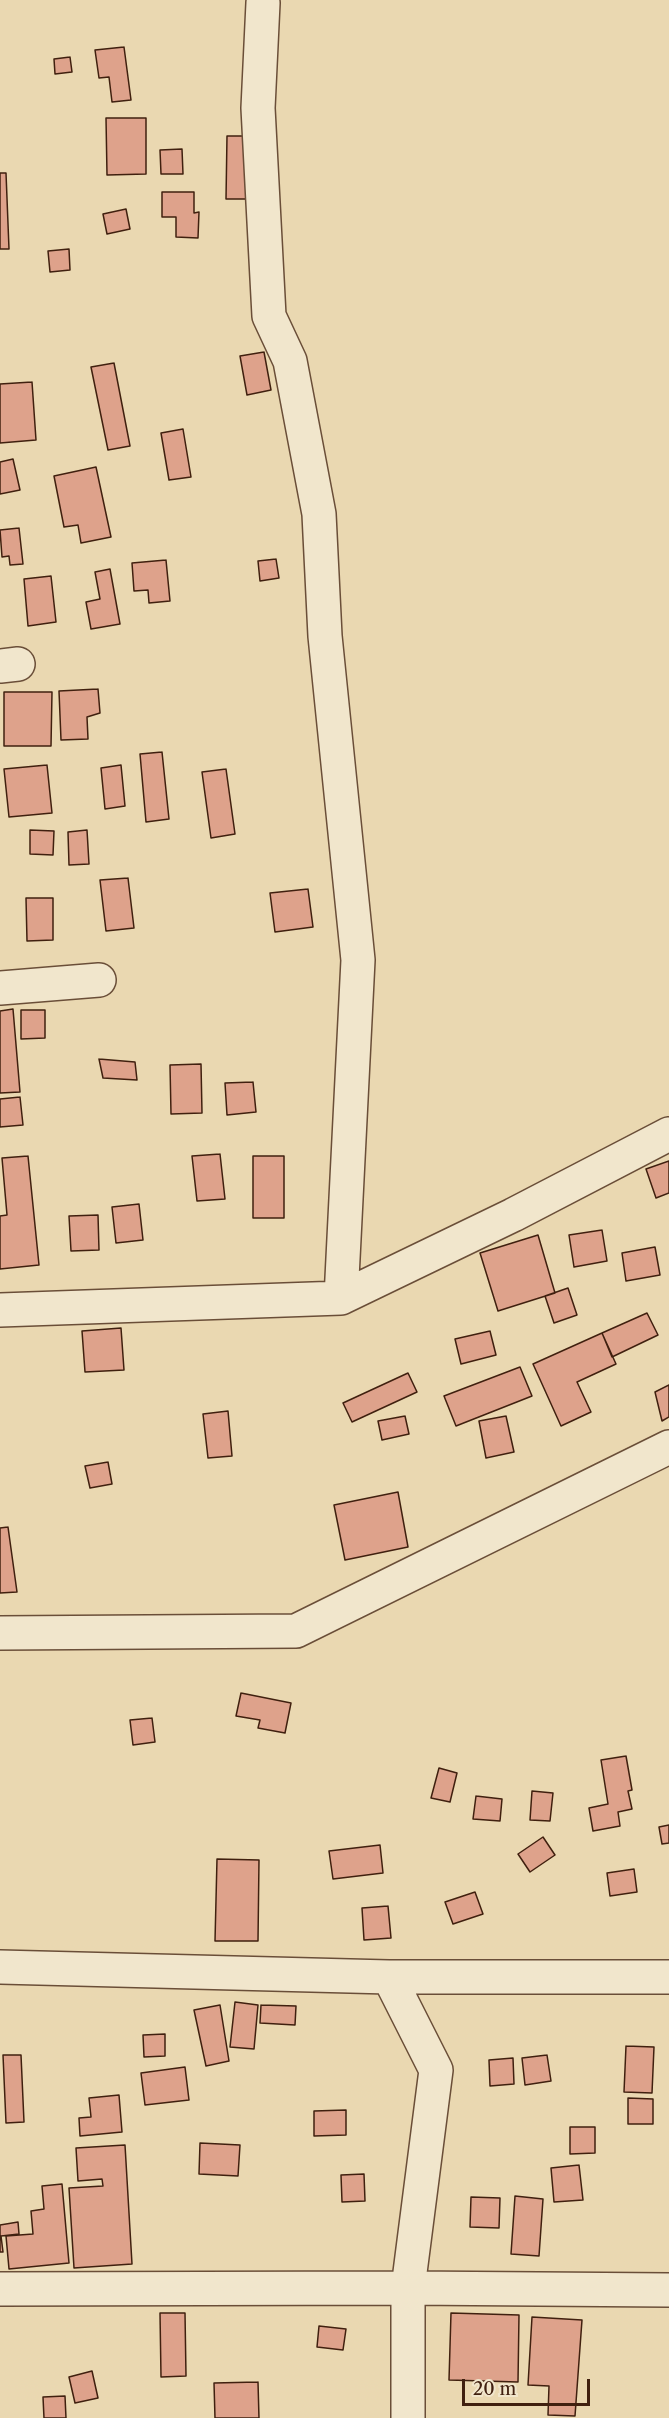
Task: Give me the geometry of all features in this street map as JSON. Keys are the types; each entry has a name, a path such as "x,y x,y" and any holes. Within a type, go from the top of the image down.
{"street":[{"path":"263,3 258,108 269,316 290,361 319,514 325,636 358,960 340,1298"},
{"path":"0,988 99,980"},
{"path":"0,1310 340,1298 513,1215 669,1134"},
{"path":"0,1633 296,1631 669,1447"},
{"path":"0,1967 389,1977 669,1977"},
{"path":"389,1977 436,2070 408,2288 408,2418"},
{"path":"0,2289 669,2290"}],"building":[{"path":"124,47 131,100 112,102 109,77 99,78 95,50"},
{"path":"70,57 72,72 55,74 54,59"},
{"path":"106,118 146,118 146,174 107,175"},
{"path":"227,136 250,136 247,199 226,199"},
{"path":"182,149 183,174 161,174 160,150"},
{"path":"0,173 6,173 9,249 0,249"},
{"path":"162,192 194,192 194,213 199,212 198,238 176,237 176,217 162,217"},
{"path":"126,209 130,229 107,234 103,214"},
{"path":"69,249 70,270 50,272 48,251"},
{"path":"264,352 271,390 247,395 240,356"},
{"path":"114,363 130,446 108,450 91,367"},
{"path":"32,382 36,440 0,443 0,384"},
{"path":"183,429 191,477 169,480 161,433"},
{"path":"13,459 20,490 0,494 0,462"},
{"path":"96,467 111,537 81,543 78,525 64,527 54,476"},
{"path":"19,528 23,564 10,565 9,556 2,557 0,530"},
{"path":"276,559 279,578 260,581 258,561"},
{"path":"166,560 170,601 149,603 148,590 134,591 132,563"},
{"path":"110,569 120,624 91,629 86,602 100,599 95,572"},
{"path":"51,576 56,622 28,626 24,579"},
{"path":"98,689 100,713 87,717 88,739 61,740 59,691"},
{"path":"4,692 52,692 51,746 4,746"},
{"path":"162,752 169,819 146,822 140,754"},
{"path":"47,765 52,813 9,817 4,769"},
{"path":"121,765 125,806 105,809 101,768"},
{"path":"226,769 235,834 211,838 202,772"},
{"path":"30,830 54,831 53,855 30,854"},
{"path":"87,830 89,864 69,865 68,832"},
{"path":"128,878 134,928 106,931 100,880"},
{"path":"308,889 313,927 275,932 270,893"},
{"path":"26,898 53,898 53,940 27,941"},
{"path":"13,1009 20,1092 0,1093 0,1011"},
{"path":"21,1010 45,1010 45,1038 21,1039"},
{"path":"99,1059 135,1062 137,1080 103,1078"},
{"path":"201,1064 202,1113 171,1114 170,1065"},
{"path":"253,1082 256,1112 227,1115 225,1083"},
{"path":"20,1097 23,1125 0,1127 0,1099"},
{"path":"220,1154 225,1199 197,1201 192,1156"},
{"path":"28,1156 39,1265 0,1269 0,1216 7,1215 2,1158"},
{"path":"253,1156 284,1156 284,1218 253,1218"},
{"path":"669,1161 669,1193 656,1198 646,1169"},
{"path":"139,1204 143,1240 116,1243 112,1207"},
{"path":"98,1215 99,1250 71,1251 69,1216"},
{"path":"602,1230 607,1261 574,1267 569,1235"},
{"path":"538,1235 555,1293 498,1311 480,1253"},
{"path":"655,1247 660,1275 626,1281 622,1253"},
{"path":"568,1288 577,1315 554,1323 545,1296"},
{"path":"647,1313 658,1335 612,1357 602,1333"},
{"path":"121,1328 124,1370 85,1372 82,1331"},
{"path":"490,1331 496,1355 461,1364 455,1339"},
{"path":"602,1333 616,1364 577,1382 591,1412 561,1426 533,1364"},
{"path":"520,1367 532,1396 456,1426 444,1396"},
{"path":"408,1373 417,1392 352,1422 343,1403"},
{"path":"669,1385 669,1417 662,1421 655,1392"},
{"path":"228,1411 232,1456 208,1458 203,1414"},
{"path":"405,1416 409,1434 382,1440 378,1421"},
{"path":"506,1416 514,1452 486,1458 479,1421"},
{"path":"108,1462 112,1484 90,1488 85,1466"},
{"path":"398,1492 408,1547 345,1560 334,1505"},
{"path":"8,1527 17,1592 0,1593 0,1528"},
{"path":"241,1693 291,1703 285,1733 258,1728 260,1720 236,1716"},
{"path":"152,1718 155,1742 133,1745 130,1720"},
{"path":"626,1756 632,1790 628,1791 632,1809 618,1812 620,1826 593,1831 589,1808 608,1804 601,1760"},
{"path":"439,1768 457,1773 450,1802 431,1798"},
{"path":"532,1791 553,1793 550,1821 530,1820"},
{"path":"476,1796 502,1799 500,1821 473,1819"},
{"path":"669,1825 669,1843 662,1844 659,1827"},
{"path":"543,1837 555,1855 530,1872 518,1854"},
{"path":"380,1845 383,1873 333,1879 329,1851"},
{"path":"217,1859 259,1860 258,1941 215,1941"},
{"path":"634,1869 637,1892 610,1896 607,1873"},
{"path":"475,1892 483,1914 453,1924 445,1902"},
{"path":"388,1906 391,1938 364,1940 362,1908"},
{"path":"235,2002 258,2005 254,2049 230,2047"},
{"path":"220,2005 229,2061 206,2066 194,2010"},
{"path":"261,2005 296,2006 295,2025 260,2023"},
{"path":"165,2034 165,2056 144,2057 143,2035"},
{"path":"626,2046 654,2047 652,2093 624,2092"},
{"path":"3,2055 21,2055 24,2122 6,2123"},
{"path":"547,2055 551,2081 525,2085 522,2058"},
{"path":"513,2058 514,2084 490,2086 489,2060"},
{"path":"185,2067 189,2100 145,2105 141,2073"},
{"path":"119,2095 122,2132 80,2136 79,2118 91,2117 89,2098"},
{"path":"628,2098 653,2099 653,2124 628,2124"},
{"path":"346,2110 346,2135 314,2136 314,2111"},
{"path":"570,2127 595,2127 595,2153 570,2154"},
{"path":"200,2143 240,2145 238,2176 199,2174"},
{"path":"125,2145 132,2264 74,2268 69,2188 103,2186 102,2179 78,2181 76,2148"},
{"path":"579,2165 583,2200 554,2202 551,2168"},
{"path":"364,2174 365,2201 342,2202 341,2175"},
{"path":"62,2184 69,2263 9,2269 6,2236 33,2234 31,2211 44,2209 42,2186"},
{"path":"515,2196 543,2199 539,2256 511,2254"},
{"path":"471,2197 500,2198 499,2228 470,2227"},
{"path":"18,2222 19,2234 1,2236 3,2252 0,2252 0,2225"},
{"path":"160,2313 185,2313 186,2376 161,2377"},
{"path":"451,2313 519,2315 518,2382 449,2380"},
{"path":"532,2317 582,2320 575,2416 548,2415 549,2386 528,2385"},
{"path":"319,2326 346,2329 343,2350 317,2347"},
{"path":"92,2371 98,2398 75,2403 69,2377"},
{"path":"258,2382 259,2418 215,2418 214,2383"},
{"path":"65,2396 66,2418 44,2418 43,2397"}]}
